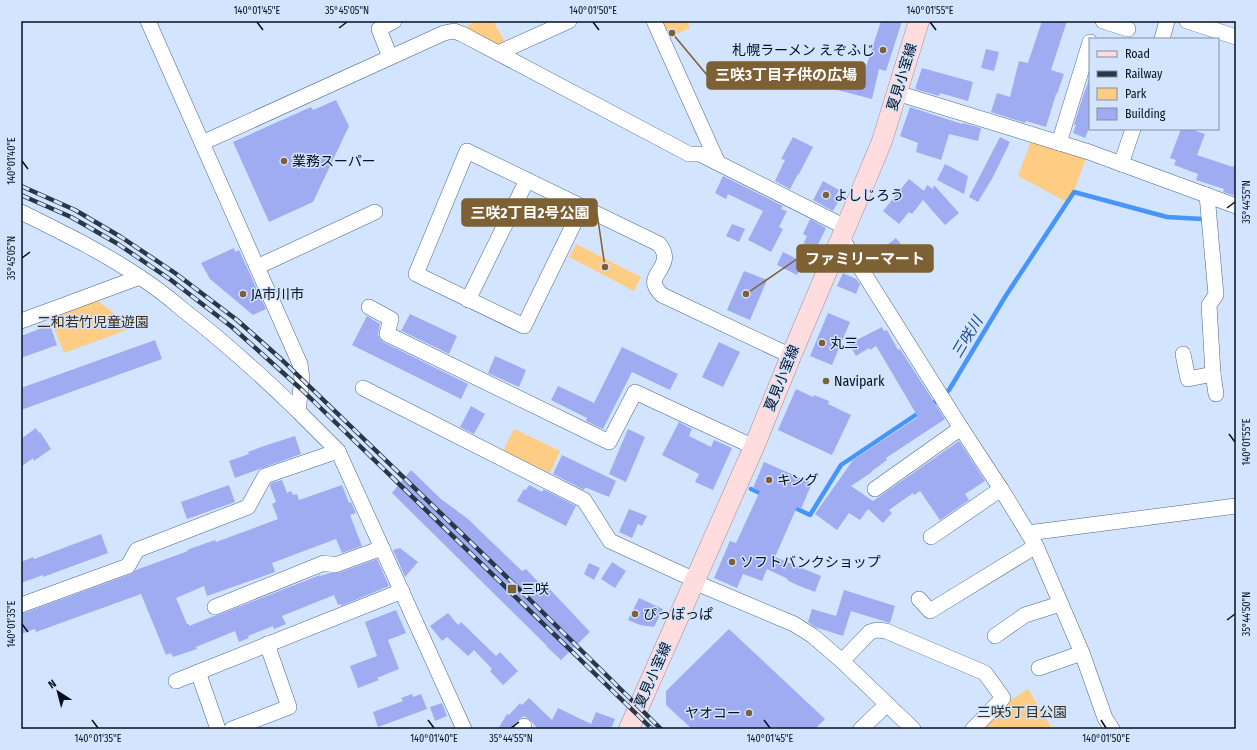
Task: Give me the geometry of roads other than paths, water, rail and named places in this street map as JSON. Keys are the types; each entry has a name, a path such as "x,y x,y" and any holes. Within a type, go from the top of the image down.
{"main road":[{"name":"夏見小室線","path":"629,729 754,447 882,141 919,21"}],"street":[{"path":"148,21 300,364 302,379 298,411"},
{"path":"390,57 379,28 394,21"},
{"path":"498,53 569,21"},
{"path":"654,21 718,163"},
{"path":"1091,38 1096,21"},
{"path":"1103,21 1128,29"},
{"path":"1162,38 1167,21"},
{"path":"1187,21 1236,38"},
{"path":"202,143 390,57 444,33 454,31 689,154 700,154 718,163 843,232 961,428 1036,546 1082,654 1105,718 1112,729"},
{"path":"1059,143 1089,45"},
{"path":"896,93 1059,143 1236,206"},
{"path":"1121,164 1133,130"},
{"path":"582,207 524,326 416,274 467,151 659,244 664,250 665,256 663,264 655,280 655,285 662,295 791,356"},
{"path":"468,300 528,180"},
{"path":"1207,195 1216,294 1209,305 1213,374 1216,394"},
{"path":"21,212 108,256 140,277 218,337 298,411 338,451 464,729"},
{"path":"257,267 375,212"},
{"path":"21,321 140,277"},
{"path":"368,307 391,319 387,334 610,442 635,392 754,447"},
{"path":"1183,354 1188,379 1213,374"},
{"path":"363,388 584,500 610,541 694,581 794,624 813,636 842,661 913,729"},
{"path":"875,489 961,428"},
{"path":"21,605 128,566 137,550 248,507 265,476 338,451"},
{"path":"931,537 1001,489"},
{"path":"1028,533 1236,506"},
{"path":"918,599 930,611 1036,546"},
{"path":"214,607 324,563 335,565 382,548"},
{"path":"176,681 402,591"},
{"path":"995,636 1025,615 1060,604"},
{"path":"842,661 870,632 877,630 886,631 985,673 1003,698 973,729"},
{"path":"232,729 289,707 267,644"},
{"path":"1039,668 1082,654"},
{"path":"198,672 218,729"},
{"path":"861,729 888,704"}],"waterway":[{"name":"三咲川","path":"930,406 949,390 1005,297 1074,192 1167,217 1202,219"},
{"name":"三咲川","path":"791,506 810,515 841,465 920,412"},
{"name":"三咲川","path":"751,489 764,495"}],"railway":[{"path":"21,186 75,210 121,237 175,273 237,320 281,359 516,586 661,729"},
{"path":"21,195 71,217 118,244 171,280 232,327 301,389 652,729"}],"place":[{"name":"三咲3丁目子供の広場","path":"672,33"},
{"name":"札幌ラーメン えぞふじ","path":"883,50"},
{"name":"業務スーパー","path":"284,161"},
{"name":"よしじろう","path":"826,195"},
{"name":"三咲2丁目2号公園","path":"605,267"},
{"name":"JA市川市","path":"243,294"},
{"name":"ファミリーマート","path":"746,294"},
{"name":"丸三","path":"822,343"},
{"name":"Navipark","path":"826,381"},
{"name":"キング","path":"769,480"},
{"name":"ソフトバンクショップ","path":"732,562"},
{"name":"三咲","path":"512,589"},
{"name":"ぴっぽっぱ","path":"635,614"},
{"name":"ヤオコー","path":"749,713"}],"park label":[{"name":"二和若竹児童遊園","path":"93,322"},
{"name":"三咲5丁目公園","path":"1022,712"}]}
